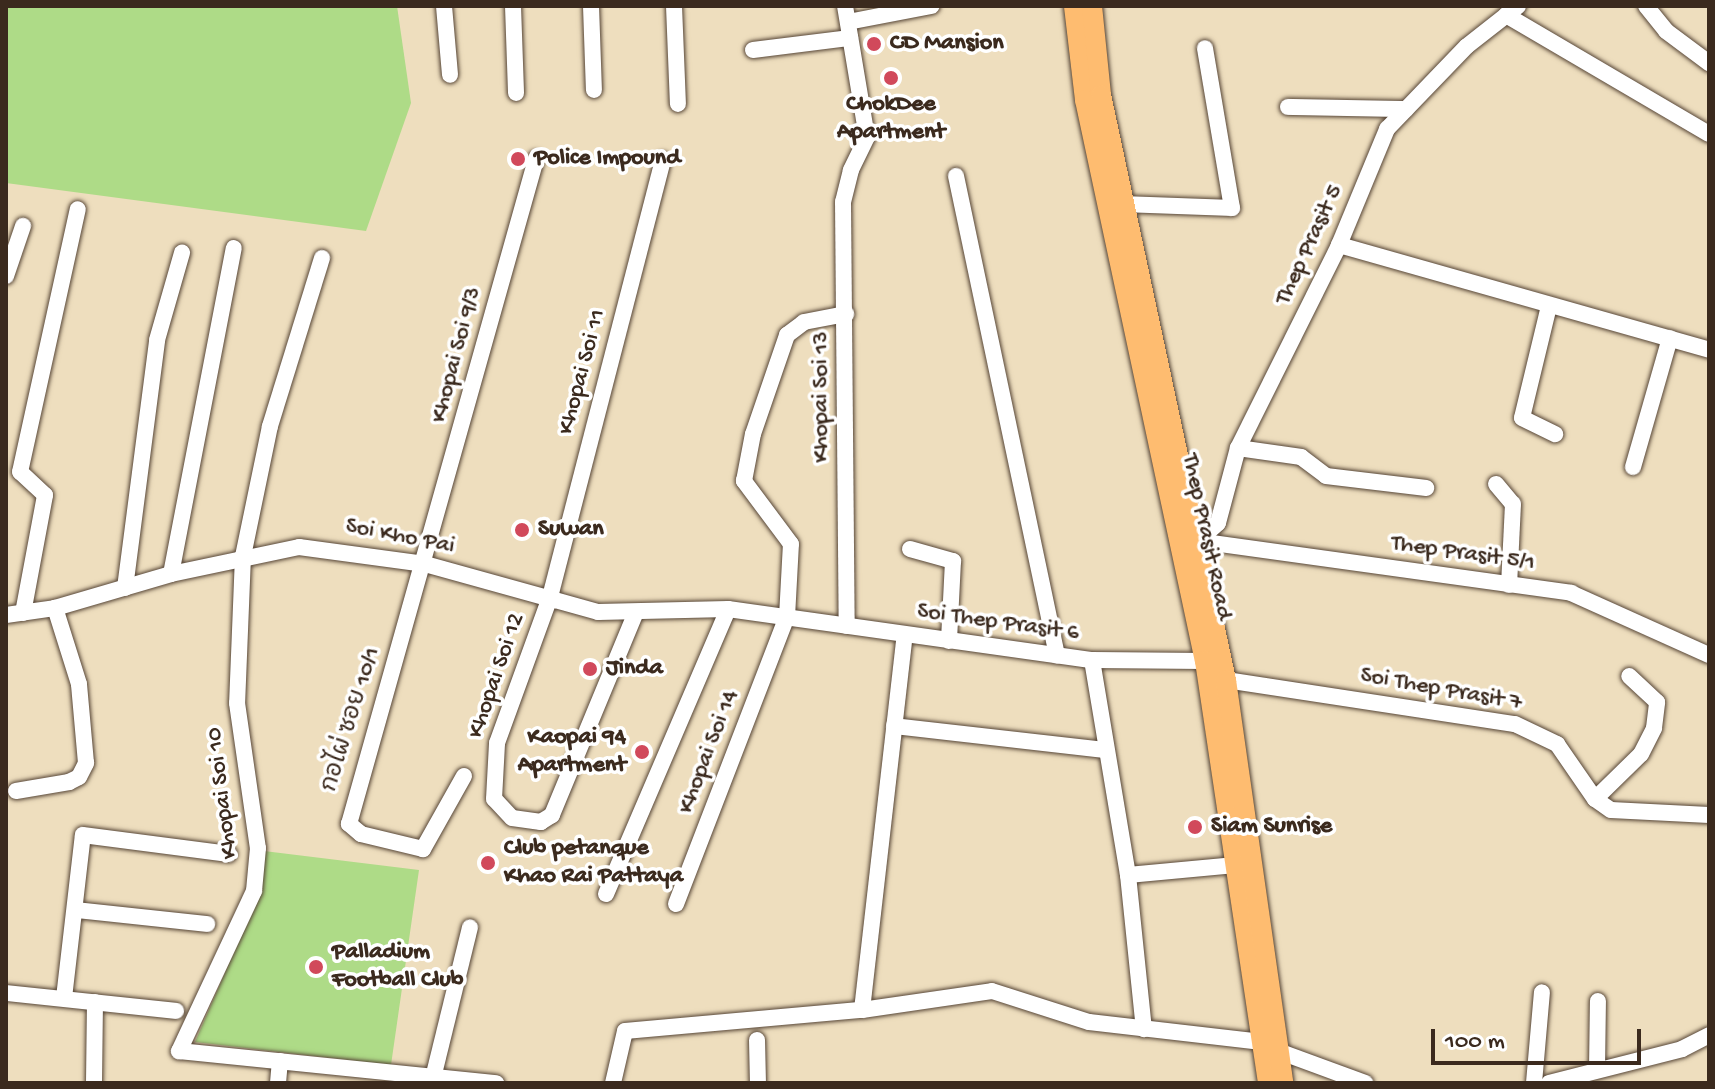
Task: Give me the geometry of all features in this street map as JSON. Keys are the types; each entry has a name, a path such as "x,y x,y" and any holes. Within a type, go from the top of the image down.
{"main road":[{"name":"Thep Prasit Road","path":"1074,6 1085,100 1205,661 1236,865 1270,1047 1283,1083"},
{"name":"Thep Prasit Road","path":"1092,6 1101,95 1226,680 1270,1047 1268,1083"},
{"path":"1205,661 1226,680"}],"street":[{"path":"444,6 450,75"},
{"path":"513,6 516,93"},
{"path":"591,6 594,90"},
{"path":"674,6 678,104"},
{"path":"753,50 848,22 931,6"},
{"path":"1646,6 1666,31 1709,63"},
{"path":"1512,11 1709,134"},
{"name":"Thep Prasit 5","path":"1198,541 1218,523 1238,448 1339,245 1387,129 1467,46 1512,11"},
{"name":"Khopai Soi 13","path":"847,626 843,202 851,170 867,137 848,22"},
{"path":"1123,204 1232,208 1205,48"},
{"path":"1288,107 1406,109"},
{"name":"Khopai Soi 9/3","path":"425,564 536,159"},
{"name":"Khopai Soi 11","path":"550,597 663,160"},
{"path":"956,176 1057,655"},
{"path":"14,614 45,495 20,472 78,209"},
{"path":"6,276 23,226"},
{"path":"1339,245 1709,350"},
{"path":"171,574 234,248"},
{"path":"125,588 157,340 182,253"},
{"path":"243,556 270,426 322,258"},
{"path":"1549,306 1522,418 1555,434"},
{"name":"Khopai Soi 14","path":"676,904 787,617 791,544 749,488 744,473 787,335 804,322 846,314"},
{"path":"1633,467 1670,338"},
{"path":"1238,448 1301,457 1326,476 1426,488"},
{"path":"1496,484 1513,504 1509,585"},
{"name":"Thep Prasit 5/1","path":"1198,541 1571,593 1709,655"},
{"name":"Soi Kho Pai","path":"14,614 55,608 243,556 299,547 425,564 598,612 728,609 787,617"},
{"path":"910,549 953,561 949,641"},
{"name":"Khopai Soi 10","path":"243,556 237,703 258,848 254,891 179,1051 280,1061"},
{"name":"กอไผ่ ซอย 10/1","path":"425,564 349,824 361,834 423,849 464,776"},
{"name":"Khopai Soi 12","path":"550,597 502,725 493,780 494,799 512,818 541,822 552,815 636,612"},
{"path":"16,791 69,782 79,777 86,763 79,684 55,608"},
{"path":"606,894 728,609"},
{"name":"Soi Thep Prasit 6","path":"787,617 1092,660 1205,661"},
{"path":"862,1010 905,635"},
{"path":"1092,660 1128,875 1144,1029"},
{"path":"1629,676 1657,702 1654,728 1641,754 1595,799 1611,810 1709,815"},
{"name":"Soi Thep Prasit 7","path":"1226,680 1515,724 1557,744 1595,799"},
{"path":"894,726 1106,750"},
{"path":"64,998 83,835 229,854"},
{"path":"1128,875 1236,865"},
{"path":"76,910 207,924"},
{"path":"433,1078 470,927"},
{"path":"613,1083 625,1031 862,1010 992,991 1089,1022 1270,1047 1365,1083"},
{"path":"1534,1083 1542,992"},
{"path":"6,993 176,1011"},
{"path":"1597,1069 1598,1001"},
{"path":"94,1083 95,1002"},
{"path":"1549,1083 1682,1049 1709,1035"},
{"path":"757,1040 758,1083"},
{"path":"278,1083 280,1061 496,1083"}],"green space":[{"path":"6,6 397,6 411,103 366,231 6,183"},
{"name":"Palladium Football Club","path":"264,851 419,870 391,1065 195,1042 260,892"}],"place":[{"name":"CD Mansion","path":"874,44"},
{"name":"ChokDee Apartment","path":"891,78"},
{"name":"Police Impound","path":"518,159"},
{"name":"Suwan","path":"522,530"},
{"name":"Jinda","path":"590,669"},
{"name":"Kaopai 94 Apartment","path":"642,752"},
{"name":"Siam Sunrise","path":"1195,827"},
{"name":"Club petanque Khao Rai Pattaya","path":"488,863"},
{"name":"Palladium Football Club","path":"316,967"}]}
